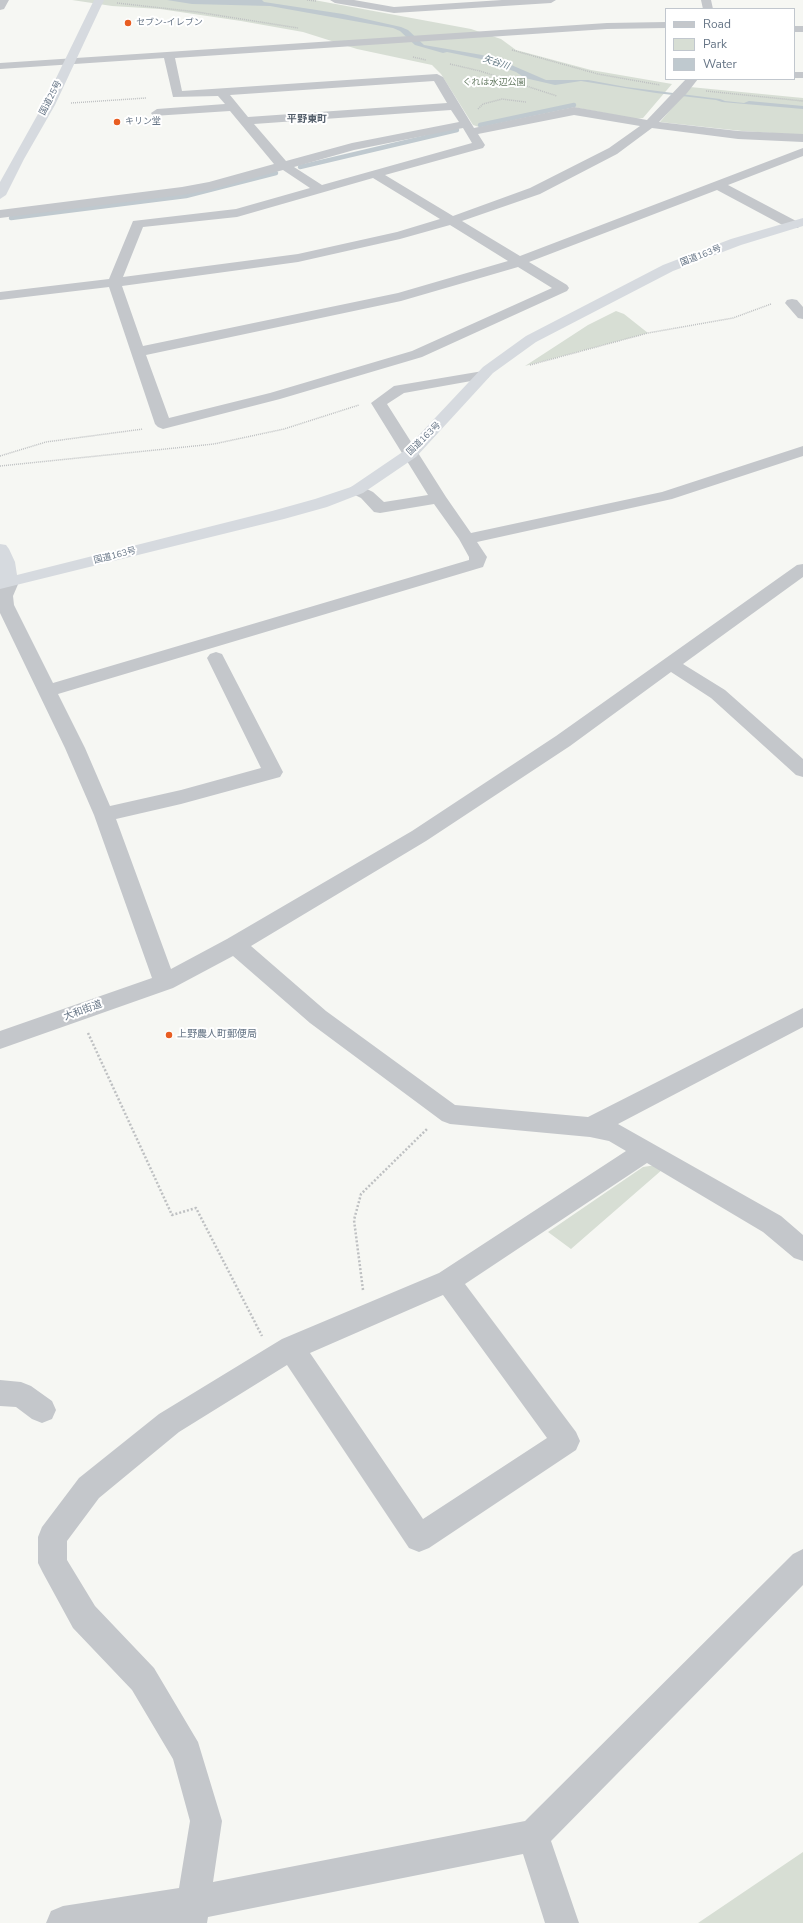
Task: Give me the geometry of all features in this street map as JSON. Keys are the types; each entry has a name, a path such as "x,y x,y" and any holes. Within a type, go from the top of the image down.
{"highway":[{"name":"国道25号","path":"0,195 18,159 49,105 99,0"},
{"name":"国道163号","path":"5,583 278,515 322,503 357,490 410,454 444,419 483,375 531,339 668,268 736,242 798,223"},
{"path":"0,549 6,562 5,583"}],"street":[{"path":"0,7 4,0"},
{"path":"335,0 394,10 551,0"},
{"path":"0,66 469,34 607,26 665,25"},
{"path":"169,55 186,116"},
{"path":"180,95 437,77 479,145 320,189 237,213 138,224 114,283 163,424 275,396 417,354 562,288 453,220 375,174"},
{"path":"0,296 114,283 298,258 400,235 453,220 535,191 613,151 653,122 683,91 691,80"},
{"path":"221,92 284,166 320,189"},
{"path":"245,121 455,106"},
{"path":"157,113 186,116 234,107"},
{"path":"0,214 182,191 210,186 352,147 574,110 738,135 803,138"},
{"path":"138,352 401,297 520,261 803,152"},
{"path":"718,185 798,223"},
{"path":"792,303 803,315"},
{"path":"48,691 477,563 478,557 468,539 438,498 379,403 399,389 483,375"},
{"path":"468,539 666,496 803,451"},
{"path":"357,490 367,495 380,508 438,498"},
{"name":"大和街道","path":"0,1040 165,982 235,945 419,836 563,741 803,568"},
{"path":"5,583 5,605 75,748 104,815 165,982"},
{"path":"104,815 181,797 273,772 216,658"},
{"path":"671,664 718,694 803,770"},
{"path":"235,945 318,1017 450,1114 590,1127 615,1133 772,1224 803,1250"},
{"path":"590,1127 803,1017"},
{"path":"191,1913 206,1821 187,1753 143,1679 84,1617 53,1563 52,1537 89,1488 169,1423 282,1353 448,1281 646,1151"},
{"path":"282,1353 418,1538 566,1440 448,1281"},
{"path":"0,1393 20,1395 42,1410"},
{"path":"63,1923 191,1913 533,1836 803,1564"},
{"path":"533,1836 562,1923"}],"path":[{"path":"111,2 197,12 302,29"},
{"path":"509,48 547,61 598,74 660,85"},
{"path":"412,57 430,60"},
{"path":"444,64 458,65 480,71 563,98"},
{"path":"702,90 803,101"},
{"path":"71,103 180,95"},
{"path":"525,366 648,333 733,318 779,302 792,303"},
{"path":"0,466 214,444 284,429 354,405 379,403"},
{"path":"0,456 46,442 132,432 163,424"},
{"path":"78,1013 172,1215 196,1208 282,1353"},
{"path":"371,1314 363,1293 354,1220 361,1194 424,1131 450,1114"}],"green space":[{"name":"くれは水辺公園","path":"72,0 314,0 471,29 501,39 516,50 591,70 672,84 643,118 636,119 573,107 479,127 473,125 441,74 432,65 357,49 303,32 160,9 112,6"},
{"path":"690,87 803,98 803,135 742,131 660,122"},
{"path":"616,311 624,314 648,333 525,366 588,325"},
{"path":"656,1165 663,1169 571,1249 548,1232 643,1167"},
{"path":"803,1852 803,1923 698,1923"}],"water":[{"name":"矢谷川","path":"167,0 262,0 264,2 343,14 401,27 408,30 424,45 482,55 509,64 546,80 588,80 626,87 720,99 725,101 744,103 749,101 803,106 803,109 722,102 581,81 555,85 525,78 516,72 481,59 447,52 443,53 415,45 400,31 393,28 270,6 192,4"}],"waterway":[{"path":"480,125 574,105"},
{"path":"300,167 457,130"},
{"path":"11,218 186,196 276,173"}],"place":[{"name":"セブン-イレブン","path":"128,23"},
{"name":"キリン堂","path":"117,122"},
{"name":"上野農人町郵便局","path":"169,1035"}],"district":[{"name":"平野東町","path":"307,120"}]}
